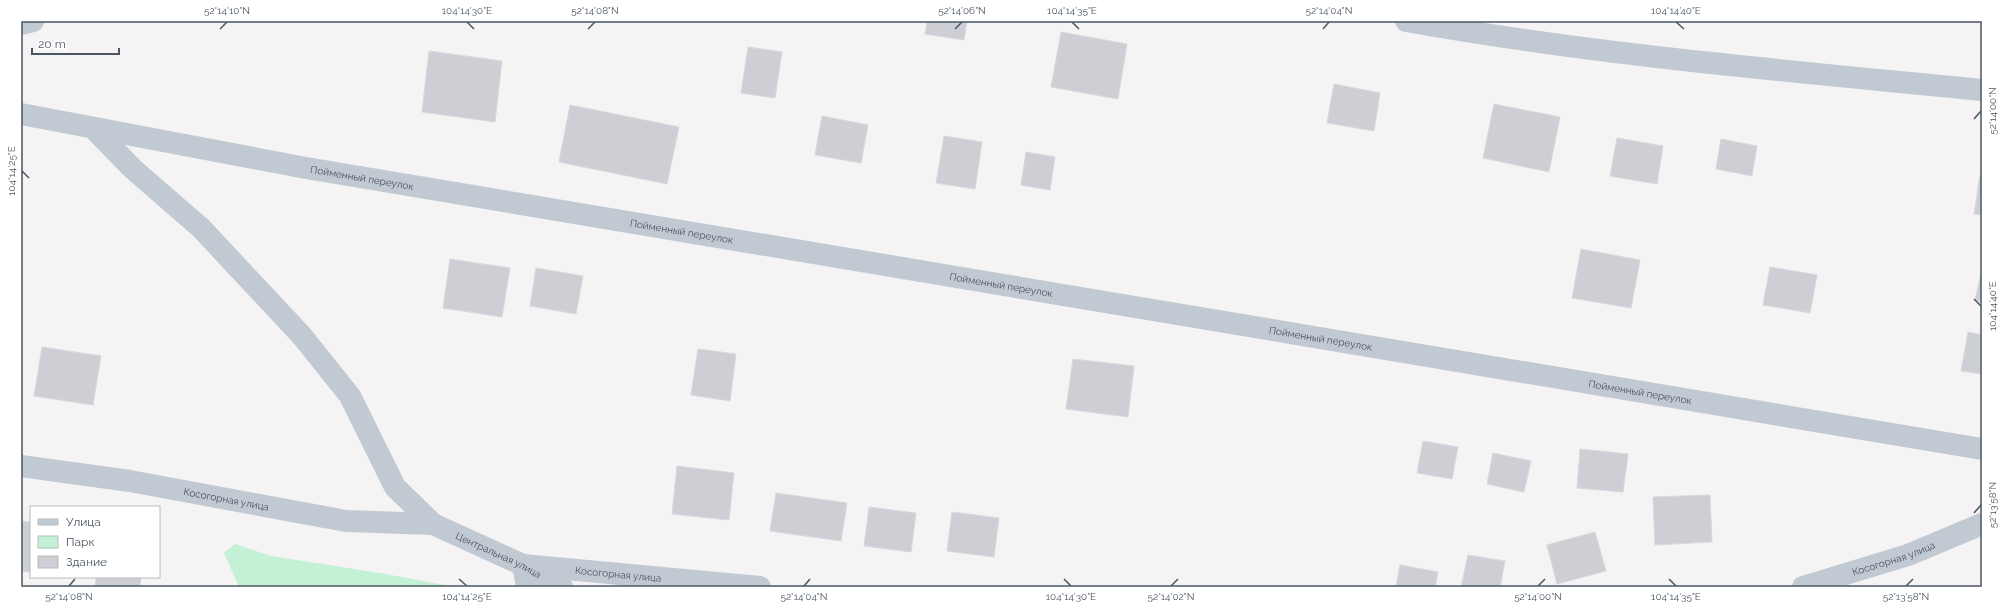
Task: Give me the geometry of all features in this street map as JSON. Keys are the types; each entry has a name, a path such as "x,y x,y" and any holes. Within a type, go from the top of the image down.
{"street":[{"path":"21,24 34,21"},
{"path":"1406,21 1459,31 1655,57 1982,90"},
{"name":"Пойменный переулок","path":"21,114 322,170 1982,449"},
{"path":"93,128 133,169 201,228 302,336 350,396 395,487 433,524"},
{"name":"Косогорная улица","path":"21,466 130,481 346,521 433,524"},
{"name":"Центральная улица","path":"433,524 524,565 562,587"},
{"name":"Косогорная улица","path":"1803,587 1908,555 1982,524"},
{"path":"524,565 527,587"},
{"name":"Косогорная улица","path":"524,565 760,587"}],"green space":[{"path":"235,544 271,556 380,573 455,587 239,587 224,553"}],"building":[{"path":"927,21 967,21 964,40 925,34"},
{"path":"1061,32 1127,44 1118,99 1051,87"},
{"path":"748,47 782,52 775,98 741,93"},
{"path":"429,51 502,61 495,122 422,112"},
{"path":"1334,84 1380,93 1374,131 1327,123"},
{"path":"1494,104 1560,117 1549,172 1483,158"},
{"path":"570,105 679,127 667,184 559,162"},
{"path":"822,116 868,125 861,163 815,155"},
{"path":"944,136 982,142 975,189 936,183"},
{"path":"1617,138 1663,146 1657,184 1610,176"},
{"path":"1721,139 1757,146 1752,176 1716,169"},
{"path":"1026,152 1055,157 1050,190 1021,185"},
{"path":"1980,175 1982,176 1982,215 1974,214"},
{"path":"1581,249 1640,260 1631,308 1572,298"},
{"path":"450,259 510,268 502,317 443,308"},
{"path":"1770,267 1817,275 1810,313 1763,305"},
{"path":"536,268 583,276 576,314 530,306"},
{"path":"1982,269 1982,302 1975,300"},
{"path":"1968,332 1982,335 1982,374 1961,371"},
{"path":"42,347 101,356 93,405 34,396"},
{"path":"698,349 736,354 730,401 691,395"},
{"path":"1073,359 1134,366 1128,417 1066,409"},
{"path":"1423,441 1458,447 1452,479 1417,473"},
{"path":"1580,449 1628,454 1623,492 1577,488"},
{"path":"1493,453 1531,461 1524,492 1487,484"},
{"path":"677,466 734,473 729,520 672,514"},
{"path":"776,493 847,503 841,541 770,531"},
{"path":"1710,495 1712,542 1655,545 1653,497"},
{"path":"869,507 916,513 911,552 864,546"},
{"path":"952,512 999,518 994,557 947,551"},
{"path":"21,521 30,522 30,572 21,571"},
{"path":"1595,532 1606,571 1557,584 1547,545"},
{"path":"1468,555 1505,561 1500,587 1461,587"},
{"path":"1400,565 1438,572 1435,587 1396,587"},
{"path":"96,578 141,578 140,587 95,587"}]}
